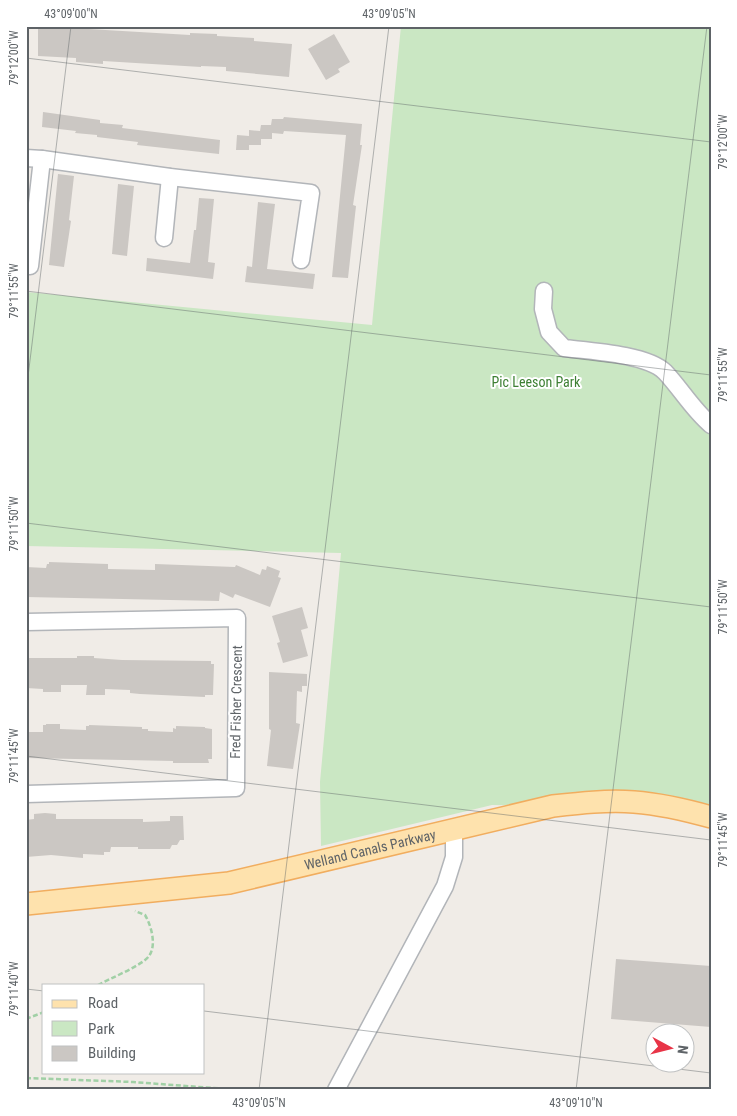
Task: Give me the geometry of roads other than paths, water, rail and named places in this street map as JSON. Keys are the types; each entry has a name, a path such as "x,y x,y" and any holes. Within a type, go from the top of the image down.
{"main road":[{"name":"Welland Canals Parkway","path":"26,904 229,884 553,806 592,802 634,802 682,809 711,817"}],"street":[{"path":"26,265 30,266 34,158 170,177 311,193 301,260"},
{"path":"164,238 170,177"},
{"path":"544,291 543,309 550,332 564,348 634,357 663,370 711,425"},
{"name":"Fred Fisher Crescent","path":"26,622 237,618 236,788 26,794"},
{"path":"336,1090 445,886 454,857 454,830"}],"park label":[{"name":"Pic Leeson Park","path":"536,382"}]}
